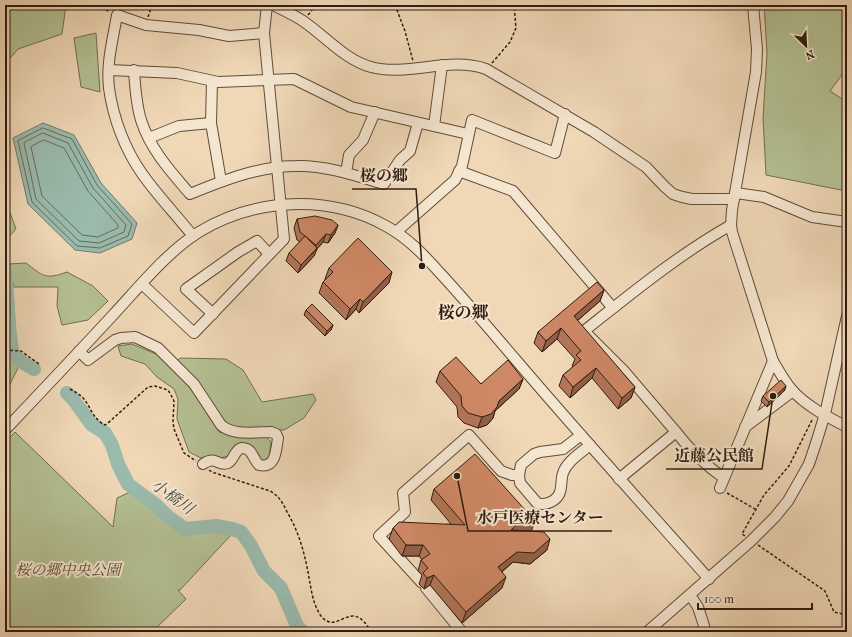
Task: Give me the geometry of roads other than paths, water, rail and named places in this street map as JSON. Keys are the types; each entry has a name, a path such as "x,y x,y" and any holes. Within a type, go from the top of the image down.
{"street":[{"path":"142,284 194,333 284,239 264,33 267,5"},
{"path":"273,5 303,21 338,49 371,67 395,71 442,65 474,65 486,69 565,114 646,167 665,188 673,194 692,198 735,196 764,197 812,217 847,222"},
{"path":"753,5 757,49 756,72 731,226 773,361 793,391 824,414 847,427"},
{"path":"193,236 142,174 126,145 117,124 109,87 109,70 117,16 146,25 199,30 228,36 264,33"},
{"path":"434,126 442,65"},
{"path":"109,70 177,73 212,81 294,79 351,107 468,134"},
{"path":"134,70 135,86 141,119 149,138 164,163 190,194 221,181 255,171 298,166 346,173 384,184 400,160 410,151 418,122"},
{"path":"212,81 211,123 221,181"},
{"path":"346,173 350,155 363,140 375,112"},
{"path":"396,232 455,180 462,166 472,120 555,153 565,114"},
{"path":"149,138 179,126 211,123"},
{"path":"459,171 513,191 613,308"},
{"path":"5,430 142,284 175,251 193,236 210,226 237,214 280,204 304,204 341,209 384,225 407,240 420,252 454,288 619,479 709,579"},
{"path":"731,226 695,246 665,267 584,331 624,371 695,455 722,483 773,361"},
{"path":"212,314 186,289 238,252 257,241 269,254"},
{"path":"647,632 751,541 775,517 788,501 809,464 816,443 847,316"},
{"path":"79,351 88,360 115,340 128,336 135,337 158,348 178,370 194,384 221,425 226,429 235,432 271,432 276,434 278,438 274,460 268,465 259,465 251,451 244,448 238,450 232,459 226,463 211,460 202,464"},
{"path":"744,428 793,391"},
{"path":"619,479 676,432"},
{"path":"462,632 423,585 379,536 406,512 403,493 470,435 501,471 512,475 519,475"},
{"path":"581,435 563,449 534,454 521,465 519,475 520,483 537,503 541,504 555,500 560,493 563,472 571,461 590,445"},
{"path":"690,595 698,607 706,632"}],"water":[{"path":"43,123 74,135 101,183 137,223 132,239 100,253 75,250 28,204 13,138"}],"waterway":[{"name":"小橋川","path":"5,272 12,349 16,357 34,369"},
{"name":"小橋川","path":"67,393 91,424 105,433 112,445 118,464 128,484 156,505 167,516 185,529 216,526 241,532 250,544 264,571 281,588 297,626 303,632"}],"place":[{"name":"桜の郷","path":"422,266"},
{"name":"近藤公民館","path":"773,396"},
{"name":"水戸医療センター","path":"457,476"}],"district":[{"name":"桜の郷","path":"463,312"}],"park label":[{"name":"桜の郷中央公園","path":"68,570"}]}
